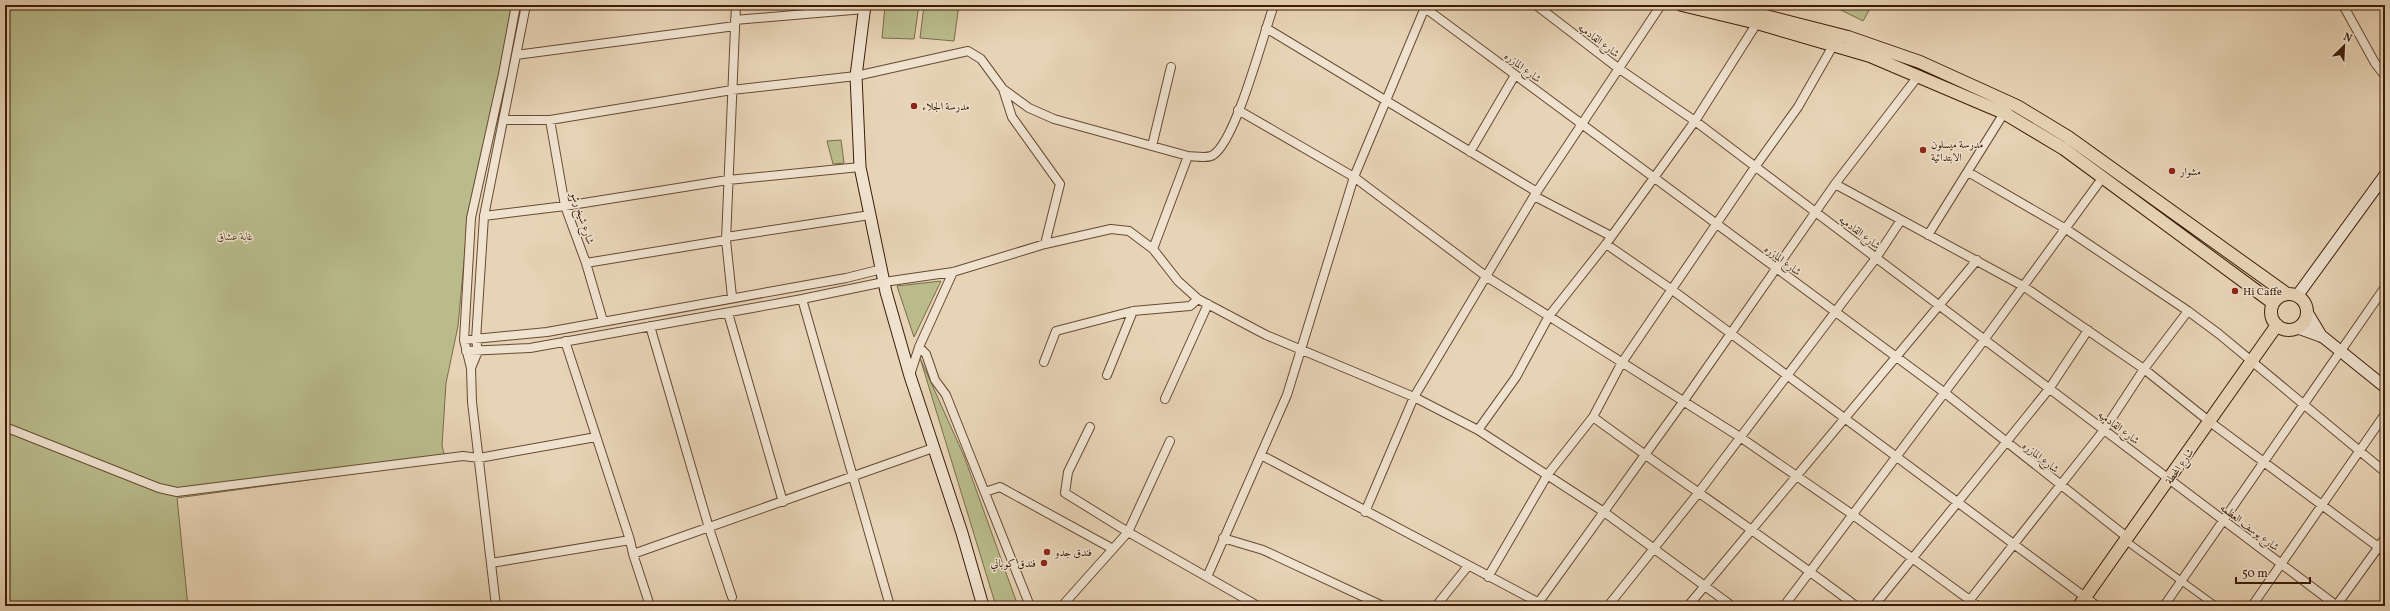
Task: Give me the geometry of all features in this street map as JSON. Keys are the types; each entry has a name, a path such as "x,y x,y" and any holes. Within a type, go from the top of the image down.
{"main road":[{"path":"1682,5 1757,23 1834,44 1919,76 2004,113 2064,150 2103,177 2273,303"},
{"path":"1722,5 1848,37 1920,62 2017,106 2068,137 2292,295 2306,306 2307,312 2322,337"},
{"path":"865,7 856,76 860,167 884,282 910,376 962,533 983,606"},
{"path":"2292,295 2385,175"},
{"path":"2292,295 2281,295 2273,303 2271,315 2277,325 2283,329 2298,328 2322,337 2385,387"},
{"path":"2298,328 2303,324 2307,312"},
{"name":"شارع المحطة","path":"2082,602 2252,363 2277,325"}],"street":[{"path":"472,368 464,340 471,218 503,74 516,5"},
{"path":"496,606 472,402 472,368 478,351 476,340 484,216 526,5"},
{"path":"732,297 726,239 736,5"},
{"path":"504,120 550,120 732,90 856,76 968,51 981,59 1003,89 1029,108 1054,119 1188,156 1211,157 1221,149 1238,110 1274,5"},
{"name":"شارع القادميه","path":"1536,5 1618,68 1695,121 2170,479"},
{"path":"1365,512 1414,397 1487,277 1535,194 1661,5"},
{"path":"2343,5 2375,63 2385,76"},
{"path":"1206,577 1287,395 1354,177 1387,101 1424,6"},
{"name":"شارع المازره","path":"1424,6 1945,393 2005,443 2127,539"},
{"path":"516,55 735,23 865,7"},
{"path":"1478,430 1516,377 1549,316 1606,244 1695,121 1757,23"},
{"path":"1266,28 1470,152 1535,194 1611,236"},
{"path":"1488,577 1548,474 1593,417 1621,364 1755,166 1798,107 1834,44 1848,37"},
{"path":"1152,146 1171,67"},
{"path":"1470,152 1515,75"},
{"path":"1261,455 1540,605 1604,512 1777,269 1835,184 1919,76"},
{"path":"1003,89 1012,117 1060,184 1045,244"},
{"path":"1238,110 1354,177 1487,277 1621,364 1740,437 1853,515 1912,559 1967,603 1978,606"},
{"path":"1928,235 2004,113"},
{"name":"شارع شيخ رشو","path":"550,120 565,206 586,263 603,321"},
{"path":"1153,249 1188,156"},
{"path":"484,216 565,206 728,180 860,167"},
{"path":"1968,172 2066,230 2188,311 2219,334 2304,407 2385,472"},
{"path":"1784,606 1945,393 2066,230 2103,177"},
{"path":"1835,184 2023,286 2144,369 2210,422 2382,550"},
{"path":"586,263 870,214"},
{"path":"1608,606 1699,492 1876,258 1901,220"},
{"path":"466,351 530,348 728,313 884,282 953,272 1045,244 1112,229 1129,231 1153,249 1178,281 1198,299 1300,351 1414,397 1478,430 1548,474 1604,512 1732,606"},
{"path":"1606,244 1671,289 2013,544 2082,602 2097,606"},
{"path":"1688,606 1977,260"},
{"path":"464,340 547,332 732,297 846,278 882,269"},
{"path":"910,376 919,347 953,272"},
{"path":"2164,606 2304,407 2385,287"},
{"path":"802,299 854,476 890,606"},
{"path":"1044,362 1056,331 1068,326 1133,311 1190,306 1198,299"},
{"path":"1165,399 1208,304"},
{"path":"1107,375 1133,311"},
{"path":"1967,603 2104,430 2144,369 2188,311"},
{"path":"728,313 783,502"},
{"path":"650,326 709,528 732,597"},
{"path":"1874,606 2049,389 2088,330"},
{"path":"565,341 650,606"},
{"path":"919,347 926,354 935,380 946,395 986,492 1030,606"},
{"path":"2252,606 2385,414"},
{"path":"1593,417 1645,456 1699,492 1750,531 1811,572 1856,606"},
{"path":"5,427 159,488 177,492 463,456 479,458 596,437"},
{"path":"1090,427 1068,472 1065,493 1128,532 1258,606"},
{"path":"1062,606 1128,532 1170,441"},
{"path":"633,554 933,448"},
{"name":"شارع يوسف العظمه","path":"2170,479 2337,606"},
{"path":"986,492 1000,487 1113,548"},
{"path":"1223,538 1263,550 1383,606"},
{"path":"2337,606 2382,550 2385,538"},
{"path":"2127,539 2182,582 2216,606"},
{"path":"491,563 630,540"},
{"path":"1436,606 1468,566"}],"green space":[{"name":"غابة عشاق","path":"5,5 514,5 468,218 458,326 446,383 442,446 446,461 177,498 188,606 5,606"},
{"path":"885,5 919,5 914,39 882,38"},
{"path":"924,5 959,5 954,41 920,38"},
{"path":"1831,5 1872,5 1863,21"},
{"path":"841,140 844,163 833,164 827,141"},
{"path":"941,281 914,337 897,286"},
{"path":"920,358 964,456 1018,606 996,606"}],"place":[{"name":"مدرسة الجلاء","path":"914,106"},
{"name":"مدرسة ميسلون الابتدائية","path":"1923,150"},
{"name":"مشوار","path":"2172,171"},
{"name":"Hi Caffe","path":"2235,291"},
{"name":"فندق جدو","path":"1047,552"},
{"name":"فندق كوباني","path":"1044,563"}]}
